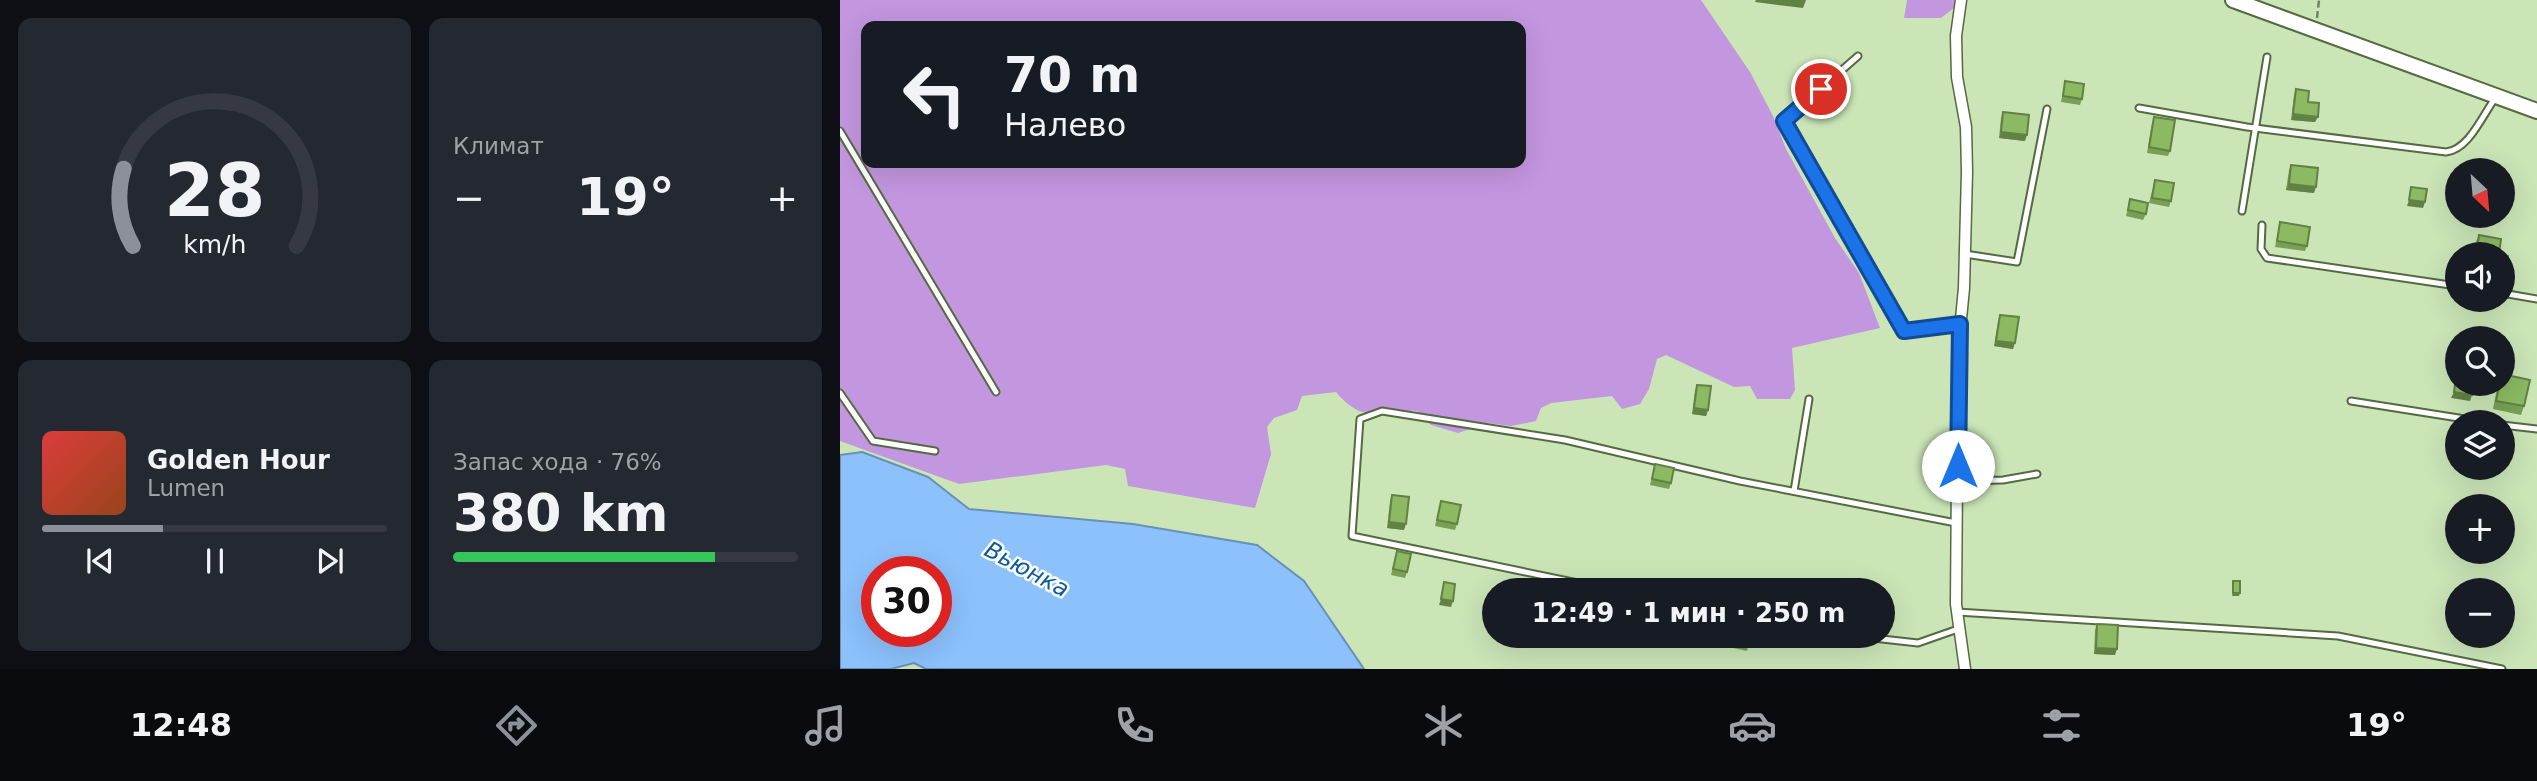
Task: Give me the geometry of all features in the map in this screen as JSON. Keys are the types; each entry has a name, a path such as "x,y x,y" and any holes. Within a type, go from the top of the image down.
{"main road":[{"path":"2233,0 2537,111"}],"street":[{"path":"1961,0 1956,36 1957,77 1967,142 1965,254 1960,324 1956,612 1965,669"}],"lane":[{"path":"1858,56 1784,121 1904,331 1960,324"},
{"path":"2242,211 2267,57"},
{"path":"2139,107 2434,153 2452,152 2467,142 2496,97"},
{"path":"1965,254 2017,262 2047,109"},
{"path":"840,131 861,166"},
{"path":"862,168 996,392"},
{"path":"2262,225 2261,249 2267,258 2445,284"},
{"path":"2515,295 2537,299"},
{"path":"840,393 873,441 935,451"},
{"path":"1794,491 1809,398"},
{"path":"2351,401 2445,416"},
{"path":"1554,578 1352,536 1360,419 1382,411 1565,440 1680,468 1957,523"},
{"path":"2515,426 2537,429"},
{"path":"1958,481 2003,480 2037,474"},
{"path":"1956,612 2338,636 2502,669"},
{"path":"1895,640 1918,643 1958,629"}],"path":[{"path":"2316,29 2319,0"}],"shaded area":[{"path":"840,0 1701,0 1750,72 1773,116 1786,149 1835,238 1859,273 1880,328 1792,348 1795,390 1790,399 1757,399 1750,386 1734,387 1666,355 1657,359 1649,389 1640,404 1622,409 1612,396 1551,403 1541,408 1536,421 1511,426 1488,423 1458,433 1431,425 1417,411 1365,413 1346,403 1336,392 1302,396 1297,410 1274,418 1267,427 1271,454 1255,508 1128,486 1125,469 1106,465 959,484 840,441"},
{"path":"1907,0 1955,0 1954,8 1941,18 1904,18"}],"water":[{"name":"Вьюнка","path":"862,452 928,477 969,509 1133,524 1257,545 1304,581 1364,669 926,669 914,663 891,669 840,669 840,455"}],"building":[{"path":"2065,81 2084,84 2082,99 2063,96"},
{"path":"2296,89 2309,91 2308,102 2319,103 2318,117 2293,114"},
{"path":"2003,112 2029,115 2027,135 2001,132"},
{"path":"2154,117 2175,120 2170,151 2149,147"},
{"path":"2291,165 2318,168 2316,187 2289,184"},
{"path":"2155,180 2174,183 2171,201 2152,198"},
{"path":"2411,187 2427,189 2425,202 2409,200"},
{"path":"2130,199 2148,203 2146,214 2128,210"},
{"path":"2280,222 2310,227 2307,246 2277,241"},
{"path":"2479,235 2501,239 2501,242 2478,242"},
{"path":"2000,315 2019,317 2015,343 1996,341"},
{"path":"2515,377 2530,380 2524,406 2496,401 2497,396 2515,396"},
{"path":"1697,385 1711,386 1708,410 1694,408"},
{"path":"1655,464 1674,468 1671,483 1652,479"},
{"path":"1392,495 1409,497 1406,524 1389,522"},
{"path":"1441,501 1461,505 1457,524 1437,520"},
{"path":"1397,551 1411,554 1407,572 1393,569"},
{"path":"2233,581 2240,581 2240,593 2233,593"},
{"path":"1444,582 1455,584 1453,601 1441,599"},
{"path":"2097,624 2118,625 2117,649 2096,648"}],"route":[{"path":"1821,89 1784,121 1904,331 1960,324 1958,466"}]}
